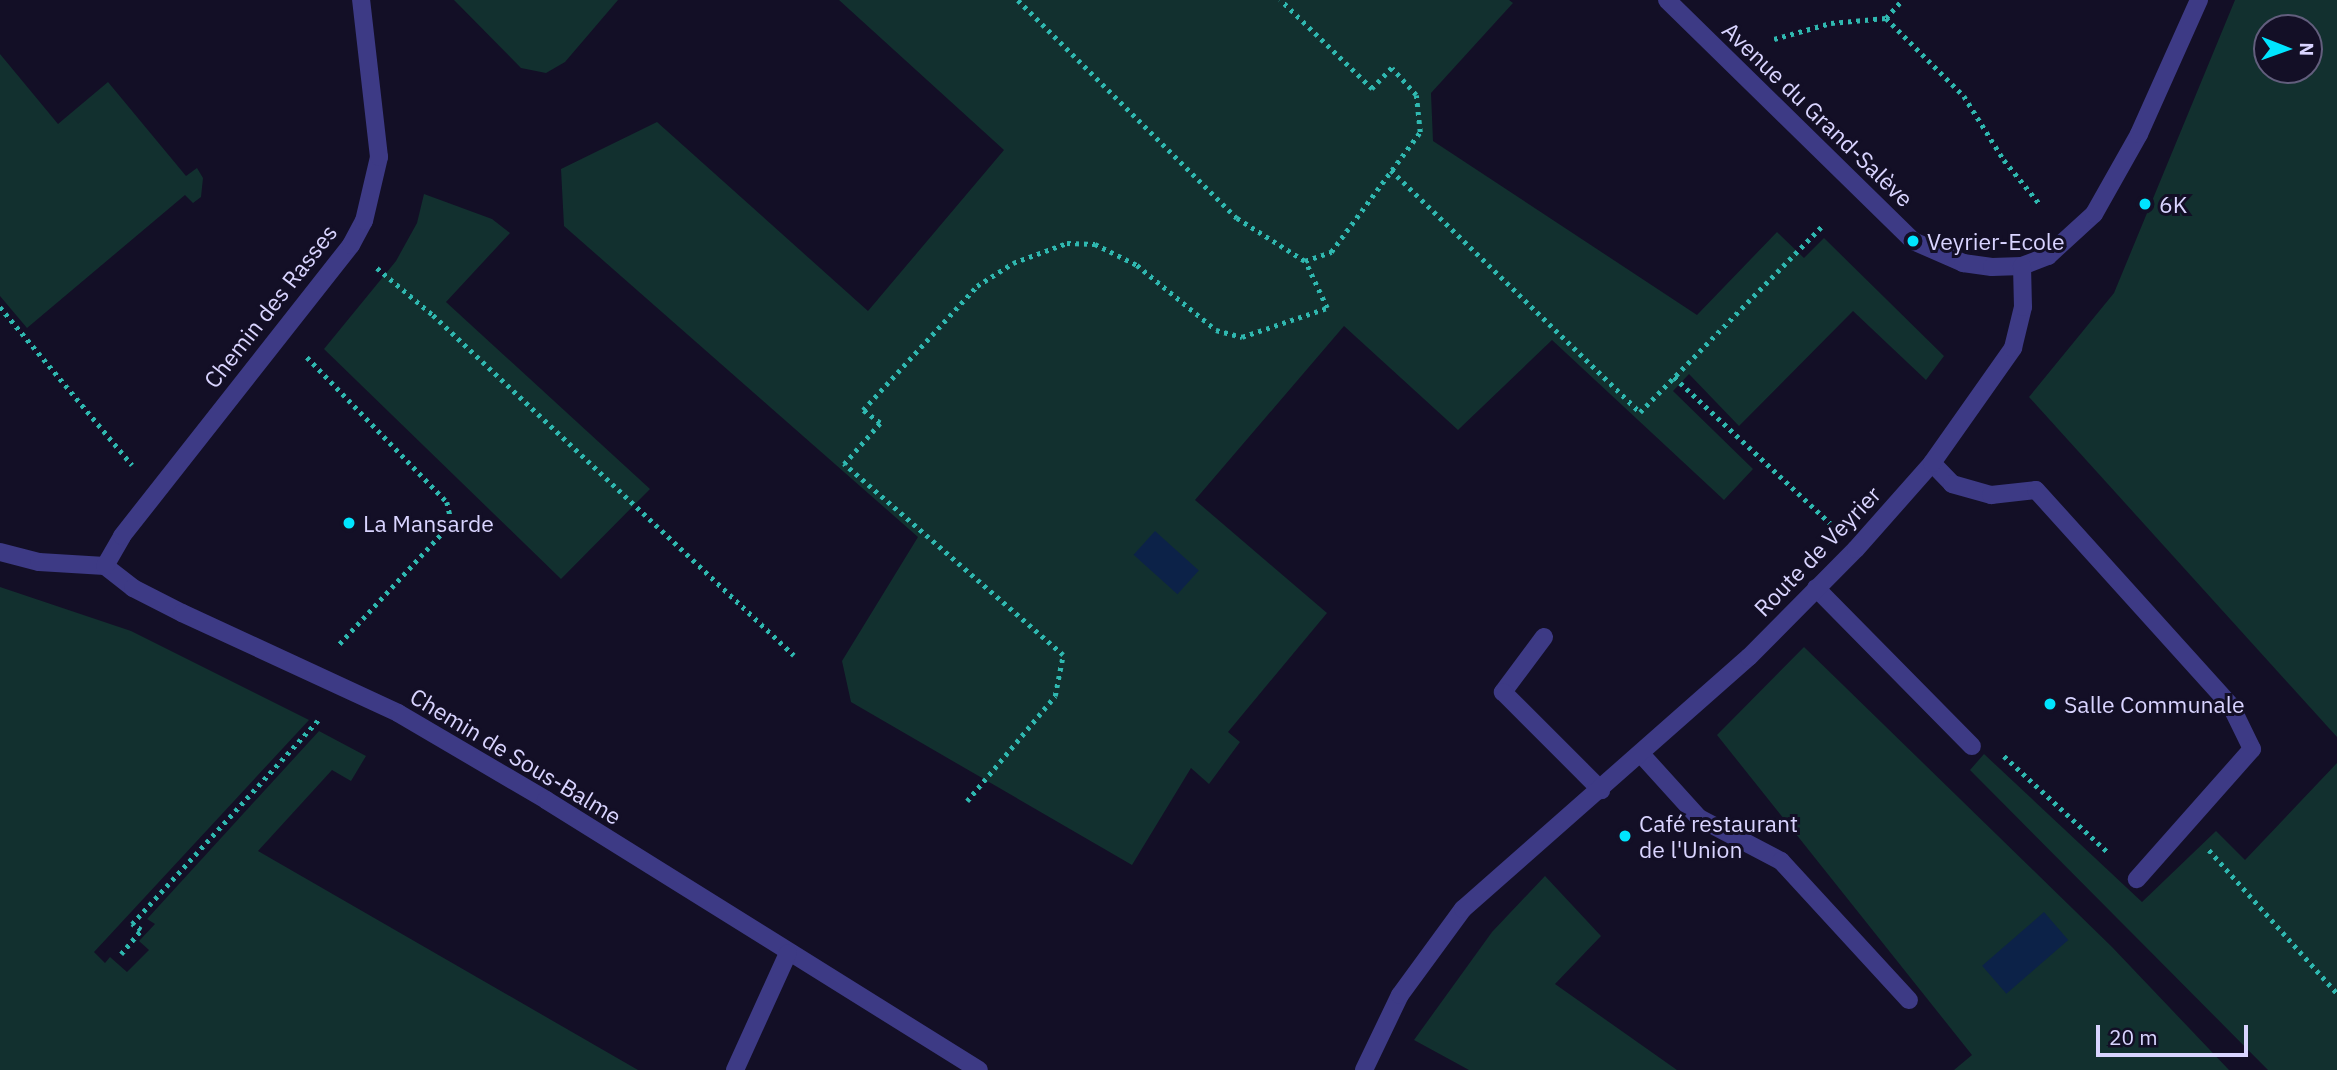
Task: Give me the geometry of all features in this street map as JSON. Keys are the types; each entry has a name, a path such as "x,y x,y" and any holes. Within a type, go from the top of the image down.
{"street":[{"name":"Chemin des Rasses","path":"105,566 122,536 351,245 364,220 379,156 361,0"},
{"name":"Avenue du Grand-Salève","path":"1667,0 1913,241 1963,263 2022,266"},
{"path":"2022,266 2048,256 2094,214 2118,176 2192,3"},
{"name":"Route de Veyrier","path":"1364,1070 1400,995 1436,941 1486,887 1601,790 1749,657 1931,463 1999,373 2012,348 2023,307 2022,266"},
{"path":"1931,463 1952,484 1991,495 2036,490 2231,706 2252,749 2188,826 2137,879"},
{"path":"0,552 39,562 105,566"},
{"name":"Chemin de Sous-Balme","path":"105,566 133,588 182,613 314,672 452,743 979,1070"},
{"path":"1816,588 1972,746"},
{"path":"1544,636 1503,692 1601,790"},
{"path":"1641,754 1699,818 1781,861 1909,1000"},
{"path":"735,1070 788,953"}],"path":[{"path":"967,800 1055,696 1063,655 845,464 880,423 863,410 977,286 1013,262 1068,243 1096,244 1137,265 1216,330 1242,337 1327,308 1305,261 1237,218 1018,0"},
{"path":"1280,0 1372,89 1392,68 1416,95 1420,132 1331,252 1305,261"},
{"path":"1774,39 1831,23 1886,18 1902,0"},
{"path":"1886,18 1964,96 2004,160 2039,203"},
{"path":"1391,170 1640,412 1824,224"},
{"path":"377,268 794,655"},
{"path":"0,307 135,468"},
{"path":"304,354 447,502 452,523 314,672"},
{"path":"1674,377 1830,523"},
{"path":"121,954 141,930 132,924 320,718"},
{"path":"1972,746 1994,748 2137,879"},
{"path":"2188,826 2337,993"}],"green space":[{"path":"454,0 618,0 565,62 546,73 521,68"},
{"path":"839,0 1509,0 1513,3 1431,93 1433,141 1697,315 1777,232 1804,258 1824,238 1944,356 1926,380 1853,311 1739,426 1689,374 1673,391 1753,469 1724,500 1552,340 1458,430 1344,326 1195,500 1327,613 1228,732 1240,742 1209,784 1191,768 1132,865 851,702 842,661 918,537 564,226 561,169 657,122 868,311 1004,150"},
{"path":"2235,0 2337,0 2337,737 2029,397 2114,293"},
{"path":"0,54 58,124 108,82 186,176 197,168 203,178 201,197 193,203 185,195 27,328 0,296"},
{"path":"424,194 492,219 510,233 446,302 650,489 561,579 324,349 396,261 417,223"},
{"path":"0,587 131,631 309,720 94,952 105,963 110,957 127,972 149,950 139,941 155,924 147,919 319,731 366,756 351,781 332,770 258,851 638,1070 0,1070"},
{"path":"1804,647 2112,947 2229,1070 1954,1070 1972,1055 1717,735"},
{"path":"1984,754 2142,902 2216,831 2245,860 2337,763 2337,1070 2268,1070 1970,770"},
{"path":"1545,876 1601,936 1555,984 1677,1070 1469,1070 1414,1040 1492,932"}],"water":[{"path":"1155,531 1199,570 1177,594 1134,555"},
{"path":"2044,912 2068,940 2006,994 1982,966"}],"place":[{"name":"6K","path":"2145,204"},
{"name":"Veyrier-Ecole","path":"1913,241"},
{"name":"La Mansarde","path":"349,523"},
{"name":"Salle Communale","path":"2050,704"},
{"name":"Café restaurant de l'Union","path":"1625,836"}]}
